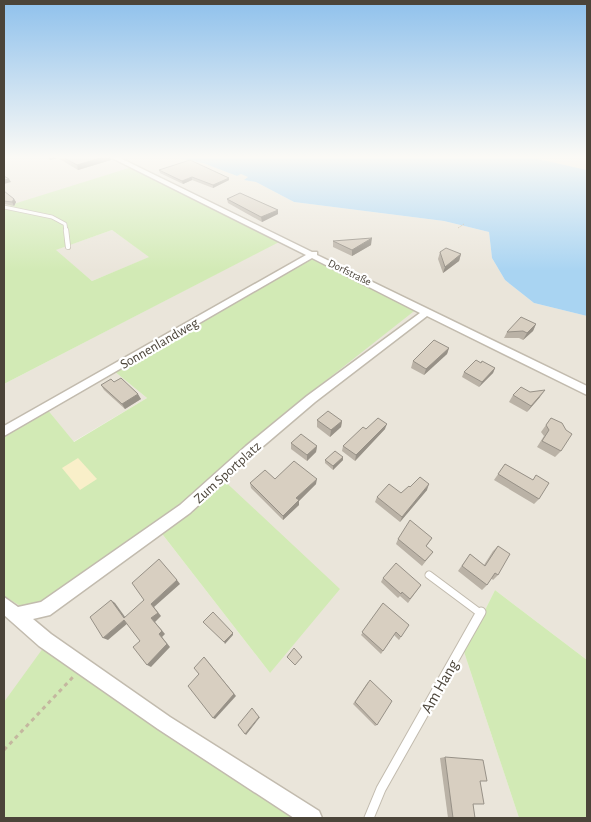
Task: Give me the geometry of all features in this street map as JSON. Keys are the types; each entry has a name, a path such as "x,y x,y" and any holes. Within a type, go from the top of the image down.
{"street":[{"name":"Dorfstraße","path":"191,194 587,391"},
{"name":"Sonnenlandweg","path":"4,431 314,254"},
{"name":"Zum Sportplatz","path":"9,608 44,609 186,509 250,450 311,399 427,312"},
{"name":"Zum Sportplatz","path":"9,608 46,640 164,723 312,818"}],"lane":[{"path":"4,207 52,216 65,224 68,247"},
{"name":"Am Hang","path":"369,818 381,789 481,612 429,575"}],"path":[{"path":"458,228 464,224"},
{"path":"4,750 83,666"}],"shaded area":[{"path":"4,194 279,194 294,202 444,221 489,232 492,258 505,280 534,303 587,316 587,660 495,590 464,652 519,818 300,818 192,749 4,702 4,489 79,447 156,526 270,673 216,474 291,408 114,371 147,398 73,442 47,409 4,433 4,384 280,241 4,207"},
{"path":"112,230 150,257 92,281 55,250"}],"green space":[{"path":"44,194 187,194 281,241 4,384 4,207","holes":["112,230 149,257 92,281 56,250"]},
{"path":"314,255 418,308 291,408 217,474 340,589 270,673 156,526 46,600 22,607 4,596 4,433 47,409 74,442 147,398 114,371"},
{"path":"495,590 587,660 587,818 519,818 464,652"},
{"path":"46,644 192,749 300,818 4,818 4,702"}],"sand":[{"path":"78,458 97,479 80,490 62,468"}],"water":[{"path":"279,194 587,194 587,316 534,303 505,280 492,258 489,232 444,221 294,202"}],"building":[{"path":"4,194 8,194 14,199 12,202 4,201"},
{"path":"237,194 243,194 278,210 261,217 227,199"},
{"path":"372,238 352,250 333,241"},
{"path":"446,248 461,254 445,267 440,252"},
{"path":"521,317 536,324 527,333 523,331 507,332"},
{"path":"434,340 449,348 426,369 413,361"},
{"path":"476,360 495,368 482,382 464,372"},
{"path":"121,378 138,394 122,404 101,385 111,379 114,382"},
{"path":"521,387 530,392 545,390 531,406 513,395"},
{"path":"328,411 342,421 331,430 317,420"},
{"path":"378,418 387,424 356,455 343,446 363,427 366,429"},
{"path":"551,418 562,423 566,430 572,434 561,451 542,441 549,430 546,425"},
{"path":"301,434 317,446 307,455 291,443"},
{"path":"335,451 343,457 333,466 325,460"},
{"path":"294,461 317,479 296,498 299,500 283,516 250,483 265,470 275,479"},
{"path":"505,464 533,480 536,475 549,483 539,499 498,474"},
{"path":"420,477 429,484 402,517 377,497 389,484 401,493"},
{"path":"410,520 432,538 426,546 433,552 425,561 398,539"},
{"path":"498,546 510,554 498,575 495,573 487,585 462,566 470,554 485,566"},
{"path":"159,559 177,580 151,604 158,613 151,618 162,631 159,634 167,644 147,665 133,647 140,641 124,620 103,638 90,617 111,600 124,618 144,600 132,583"},
{"path":"396,563 421,585 410,599 402,592 401,594 383,578"},
{"path":"383,603 409,625 401,637 396,632 383,651 362,632"},
{"path":"213,612 233,633 224,642 203,622"},
{"path":"294,648 302,657 295,665 287,657"},
{"path":"204,657 234,694 213,718 188,686 199,674 194,668"},
{"path":"370,680 392,701 377,725 355,702"},
{"path":"252,708 259,717 245,734 238,725"},
{"path":"445,757 483,760 487,781 480,781 484,804 473,804 475,818 453,818"}]}
